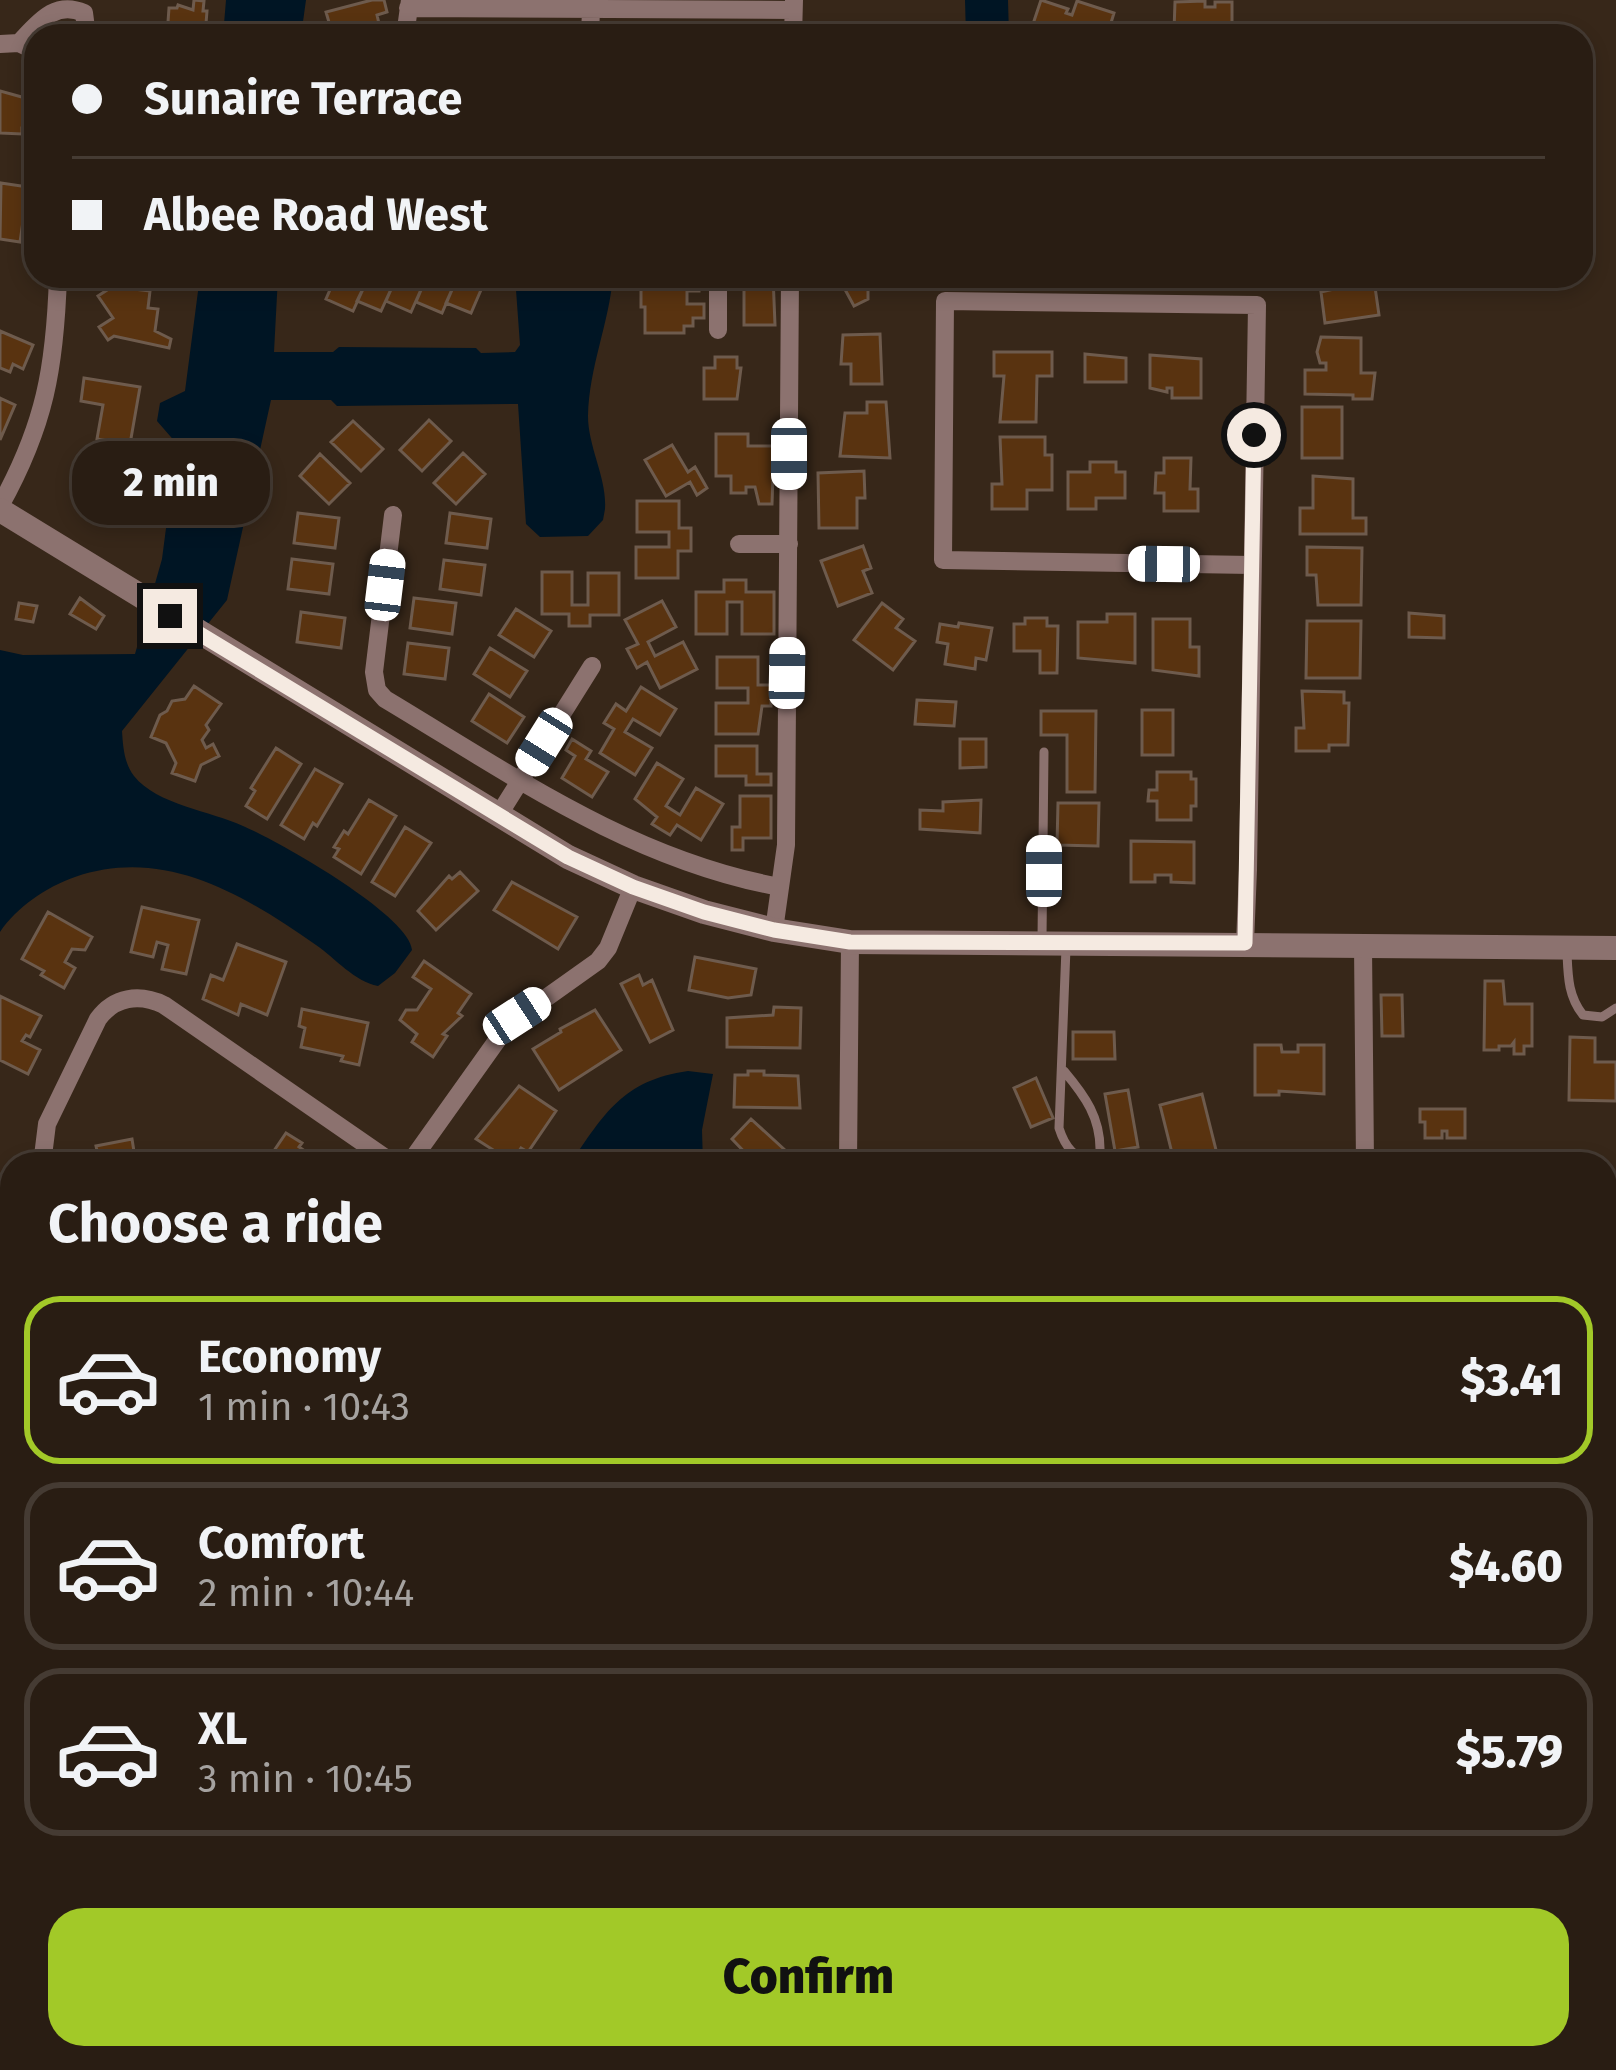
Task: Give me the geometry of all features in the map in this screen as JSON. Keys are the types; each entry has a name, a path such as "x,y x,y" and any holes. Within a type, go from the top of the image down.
{"street":[{"path":"36,24 50,7 63,2 84,14 85,24"},
{"path":"409,4 537,4 591,10 794,5"},
{"path":"590,24 591,10"},
{"path":"57,288 50,382 20,469 0,508 498,816 568,857 633,887 774,930 850,942 1616,948"},
{"path":"718,288 718,330"},
{"path":"774,930 786,845 790,288"},
{"path":"1245,943 1257,305 945,302 943,560 1252,565"},
{"path":"393,515 374,673 377,690 385,699 585,820 659,855 718,875 780,887"},
{"path":"739,544 788,544"},
{"path":"498,816 592,666"},
{"path":"418,1152 508,1025 598,962 633,887"},
{"path":"848,1152 850,942"},
{"path":"1363,945 1365,1152"},
{"path":"44,1152 47,1124 98,1018 109,1006 134,998 164,1005 377,1152"}],"lane":[{"path":"1044,752 1064,1071 1059,1128 1073,1152"},
{"path":"1567,947 1574,1004 1583,1015 1602,1017 1616,1008"},
{"path":"1064,1071 1088,1099 1100,1152"}],"water":[{"path":"226,0 306,0 303,24 224,24"},
{"path":"965,0 1008,0 1009,24 966,24"},
{"path":"198,288 277,288 274,352 333,352 339,347 476,348 481,353 515,352 520,345 516,288 611,288 588,416 605,509 603,520 588,536 540,537 526,524 518,404 337,406 331,400 271,400 227,600 122,731 128,766 144,786 170,801 260,834 340,880 389,918 412,950 378,986 353,975 261,909 232,893 172,872 108,869 75,877 33,899 0,932 0,650 23,655 135,654 162,559 177,444 157,421 160,403 185,391"},
{"path":"688,1071 713,1074 703,1152 579,1152 617,1102 647,1082"}],"building":[{"path":"194,0 204,1 206,24 168,24 169,8 178,5 193,10"},
{"path":"384,0 387,12 377,15 379,24 330,24 326,12"},
{"path":"1041,0 1068,9 1066,13 1072,15 1077,1 1114,13 1111,24 1033,24"},
{"path":"1205,1 1205,7 1215,7 1215,2 1232,2 1232,24 1174,24 1175,2"},
{"path":"0,91 24,98 22,134 0,133"},
{"path":"1,183 24,186 20,242 0,239"},
{"path":"110,288 150,291 148,308 158,309 155,331 171,339 169,348 114,336 108,340 99,327 113,318 98,296"},
{"path":"331,288 364,288 353,311 326,299"},
{"path":"363,288 392,288 381,311 357,301"},
{"path":"392,288 422,288 411,312 386,301"},
{"path":"422,288 453,288 442,313 416,302"},
{"path":"453,288 482,288 471,313 446,303"},
{"path":"641,288 699,288 687,291 687,304 704,304 704,318 693,318 693,326 684,326 684,333 645,333 645,307 641,307"},
{"path":"744,288 773,288 775,325 744,325"},
{"path":"844,288 868,288 868,299 854,306"},
{"path":"1375,288 1379,315 1325,323 1321,292"},
{"path":"0,331 33,345 23,369 13,364 10,372 0,368"},
{"path":"880,334 882,384 851,384 851,364 841,364 843,335"},
{"path":"1321,337 1361,338 1361,373 1375,373 1372,399 1305,394 1305,370 1326,370 1317,352"},
{"path":"994,352 1052,352 1052,376 1037,376 1036,422 1000,422 1004,376 994,376"},
{"path":"1085,354 1126,358 1126,382 1085,382"},
{"path":"1150,355 1201,359 1201,398 1172,398 1172,388 1167,392 1150,388"},
{"path":"715,357 737,357 737,368 741,368 737,399 704,399 704,368 715,368"},
{"path":"84,378 140,387 130,444 97,439 103,405 81,401"},
{"path":"0,398 15,405 0,440"},
{"path":"867,402 886,402 890,458 840,456 845,413 867,413"},
{"path":"1302,407 1342,407 1342,458 1302,458"},
{"path":"429,420 451,441 422,471 400,450"},
{"path":"353,421 383,449 361,471 331,442"},
{"path":"716,434 748,434 748,446 774,446 772,504 759,504 755,487 746,487 746,493 731,493 731,476 716,476"},
{"path":"1000,437 1045,437 1045,455 1052,455 1052,490 1027,490 1027,509 992,509 992,484 1002,484"},
{"path":"672,445 688,472 695,467 707,488 697,495 690,482 666,496 645,460"},
{"path":"463,453 485,474 456,504 434,483"},
{"path":"320,454 350,483 329,504 300,476"},
{"path":"1164,458 1191,458 1190,489 1198,489 1198,511 1164,511 1164,493 1155,493 1156,473 1164,473"},
{"path":"1090,462 1116,462 1116,472 1125,472 1125,498 1096,498 1096,509 1068,509 1068,472 1090,472"},
{"path":"864,471 865,498 857,498 857,528 819,528 818,473"},
{"path":"1313,476 1353,479 1353,518 1366,518 1366,534 1300,534 1300,508 1313,508"},
{"path":"637,501 679,501 679,528 691,528 691,551 678,551 678,578 636,578 636,547 669,547 669,532 637,532"},
{"path":"298,513 339,518 335,548 294,543"},
{"path":"450,513 491,519 487,548 446,543"},
{"path":"863,546 871,568 863,571 872,593 838,606 821,561"},
{"path":"1307,547 1362,548 1361,605 1318,605 1316,575 1307,575"},
{"path":"292,559 333,564 329,594 288,589"},
{"path":"444,560 485,565 481,595 440,589"},
{"path":"542,572 572,572 572,605 588,605 588,573 619,573 619,615 590,615 590,626 569,626 569,614 542,614"},
{"path":"724,580 746,580 746,592 774,592 774,634 742,634 742,602 727,602 727,634 696,634 696,592 724,592"},
{"path":"80,598 104,616 96,629 70,614"},
{"path":"414,598 456,603 452,634 410,628"},
{"path":"662,601 676,627 648,642 655,656 683,642 697,669 660,688 647,662 637,668 627,649 638,644 625,620"},
{"path":"19,603 37,606 33,622 16,619"},
{"path":"882,603 903,619 896,628 915,641 893,670 854,640"},
{"path":"516,609 551,631 534,657 499,635"},
{"path":"301,612 345,618 341,648 297,642"},
{"path":"1409,613 1444,616 1444,638 1409,637"},
{"path":"1107,614 1135,614 1135,663 1078,658 1078,622 1107,622"},
{"path":"1025,618 1047,618 1047,626 1058,626 1057,673 1040,673 1040,651 1014,651 1014,624 1025,624"},
{"path":"1153,619 1190,619 1190,647 1199,647 1199,676 1153,670"},
{"path":"1307,621 1361,621 1360,678 1306,678"},
{"path":"959,623 992,628 986,660 976,658 975,669 945,664 948,644 937,642 940,624 958,627"},
{"path":"408,643 449,648 445,679 404,674"},
{"path":"490,648 527,671 510,697 474,674"},
{"path":"717,657 758,657 758,685 771,685 771,706 762,706 758,734 716,734 716,703 748,703 748,688 717,688"},
{"path":"194,686 221,704 202,740 206,748 213,744 219,756 201,765 195,781 172,773 176,763 166,743 151,737 160,715 172,701 185,699"},
{"path":"641,687 676,709 660,735 633,719 625,732 652,748 635,775 600,753 614,729 604,723 616,704 626,711"},
{"path":"1302,691 1344,692 1344,703 1349,703 1348,745 1329,745 1329,751 1296,751 1296,728 1304,728"},
{"path":"489,694 524,717 507,743 472,721"},
{"path":"917,700 956,702 954,726 915,724"},
{"path":"1142,710 1173,710 1173,755 1142,755"},
{"path":"1041,711 1096,711 1095,792 1067,792 1067,735 1041,735"},
{"path":"572,739 591,751 586,759 608,772 592,797 562,778 575,756 566,750"},
{"path":"960,739 986,739 986,767 960,768"},
{"path":"716,746 757,746 757,774 771,774 771,785 746,785 746,776 716,776"},
{"path":"276,748 301,764 267,819 246,806 255,791 251,788"},
{"path":"657,763 683,779 666,806 680,815 696,788 723,804 701,840 677,825 670,835 660,829 652,824 657,817 635,799"},
{"path":"315,769 342,784 304,839 281,825"},
{"path":"1157,772 1191,772 1191,779 1196,779 1191,820 1157,820 1157,801 1148,801 1149,790 1157,790"},
{"path":"740,796 771,796 771,838 743,838 743,850 732,850 732,827 740,827"},
{"path":"369,800 396,816 361,874 334,857 339,849 334,847"},
{"path":"981,800 980,833 920,829 920,810 943,811 943,802"},
{"path":"1058,803 1099,803 1098,846 1057,845"},
{"path":"405,827 431,843 395,896 372,882"},
{"path":"1131,841 1194,842 1194,883 1171,882 1171,875 1155,875 1155,882 1131,882"},
{"path":"460,872 478,891 436,930 418,911 449,876 452,879"},
{"path":"512,882 577,917 558,949 494,910"},
{"path":"142,907 199,920 186,974 162,969 168,945 157,942 153,957 131,952"},
{"path":"48,912 92,937 85,950 72,949 65,962 75,968 64,988 22,959"},
{"path":"237,944 286,962 267,1015 241,1004 238,1015 203,999 211,975 223,980"},
{"path":"695,957 756,969 751,995 728,998 689,990"},
{"path":"424,961 471,994 458,1013 462,1016 443,1034 447,1036 433,1057 412,1042 417,1034 400,1020 406,1010 417,1010 431,989 413,977"},
{"path":"639,975 643,985 652,980 673,1030 650,1042 621,984"},
{"path":"1485,981 1503,981 1505,1004 1532,1004 1532,1046 1524,1046 1524,1054 1514,1054 1514,1042 1499,1050 1484,1050"},
{"path":"1381,995 1402,995 1403,1036 1382,1036"},
{"path":"0,996 41,1016 30,1037 22,1041 40,1050 28,1074 0,1060"},
{"path":"774,1007 801,1008 800,1048 727,1047 727,1018 773,1015"},
{"path":"302,1009 368,1023 359,1065 341,1061 343,1056 301,1047"},
{"path":"595,1010 621,1050 559,1090 533,1049"},
{"path":"1073,1032 1114,1032 1115,1059 1073,1059"},
{"path":"1570,1037 1595,1038 1595,1062 1616,1062 1616,1101 1569,1100"},
{"path":"1255,1045 1281,1045 1282,1052 1298,1052 1298,1045 1324,1045 1324,1094 1279,1091 1279,1095 1255,1095"},
{"path":"748,1071 798,1076 800,1108 734,1107 735,1075 748,1075"},
{"path":"1036,1078 1053,1118 1031,1127 1014,1088"},
{"path":"519,1086 556,1111 528,1152 521,1148 496,1152 476,1139"},
{"path":"1128,1090 1138,1147 1115,1151 1105,1094"},
{"path":"1202,1094 1216,1150 1172,1152 1160,1105"},
{"path":"1420,1109 1465,1109 1465,1138 1447,1138 1447,1131 1442,1131 1442,1138 1425,1138"},
{"path":"751,1119 787,1152 744,1152 732,1139"},
{"path":"286,1133 302,1143 299,1147 306,1152 273,1152"},
{"path":"132,1139 134,1152 97,1152 96,1146"}],"route":[{"path":"170,616 533,837 670,902 774,930 850,942 1245,943 1254,435"}]}
